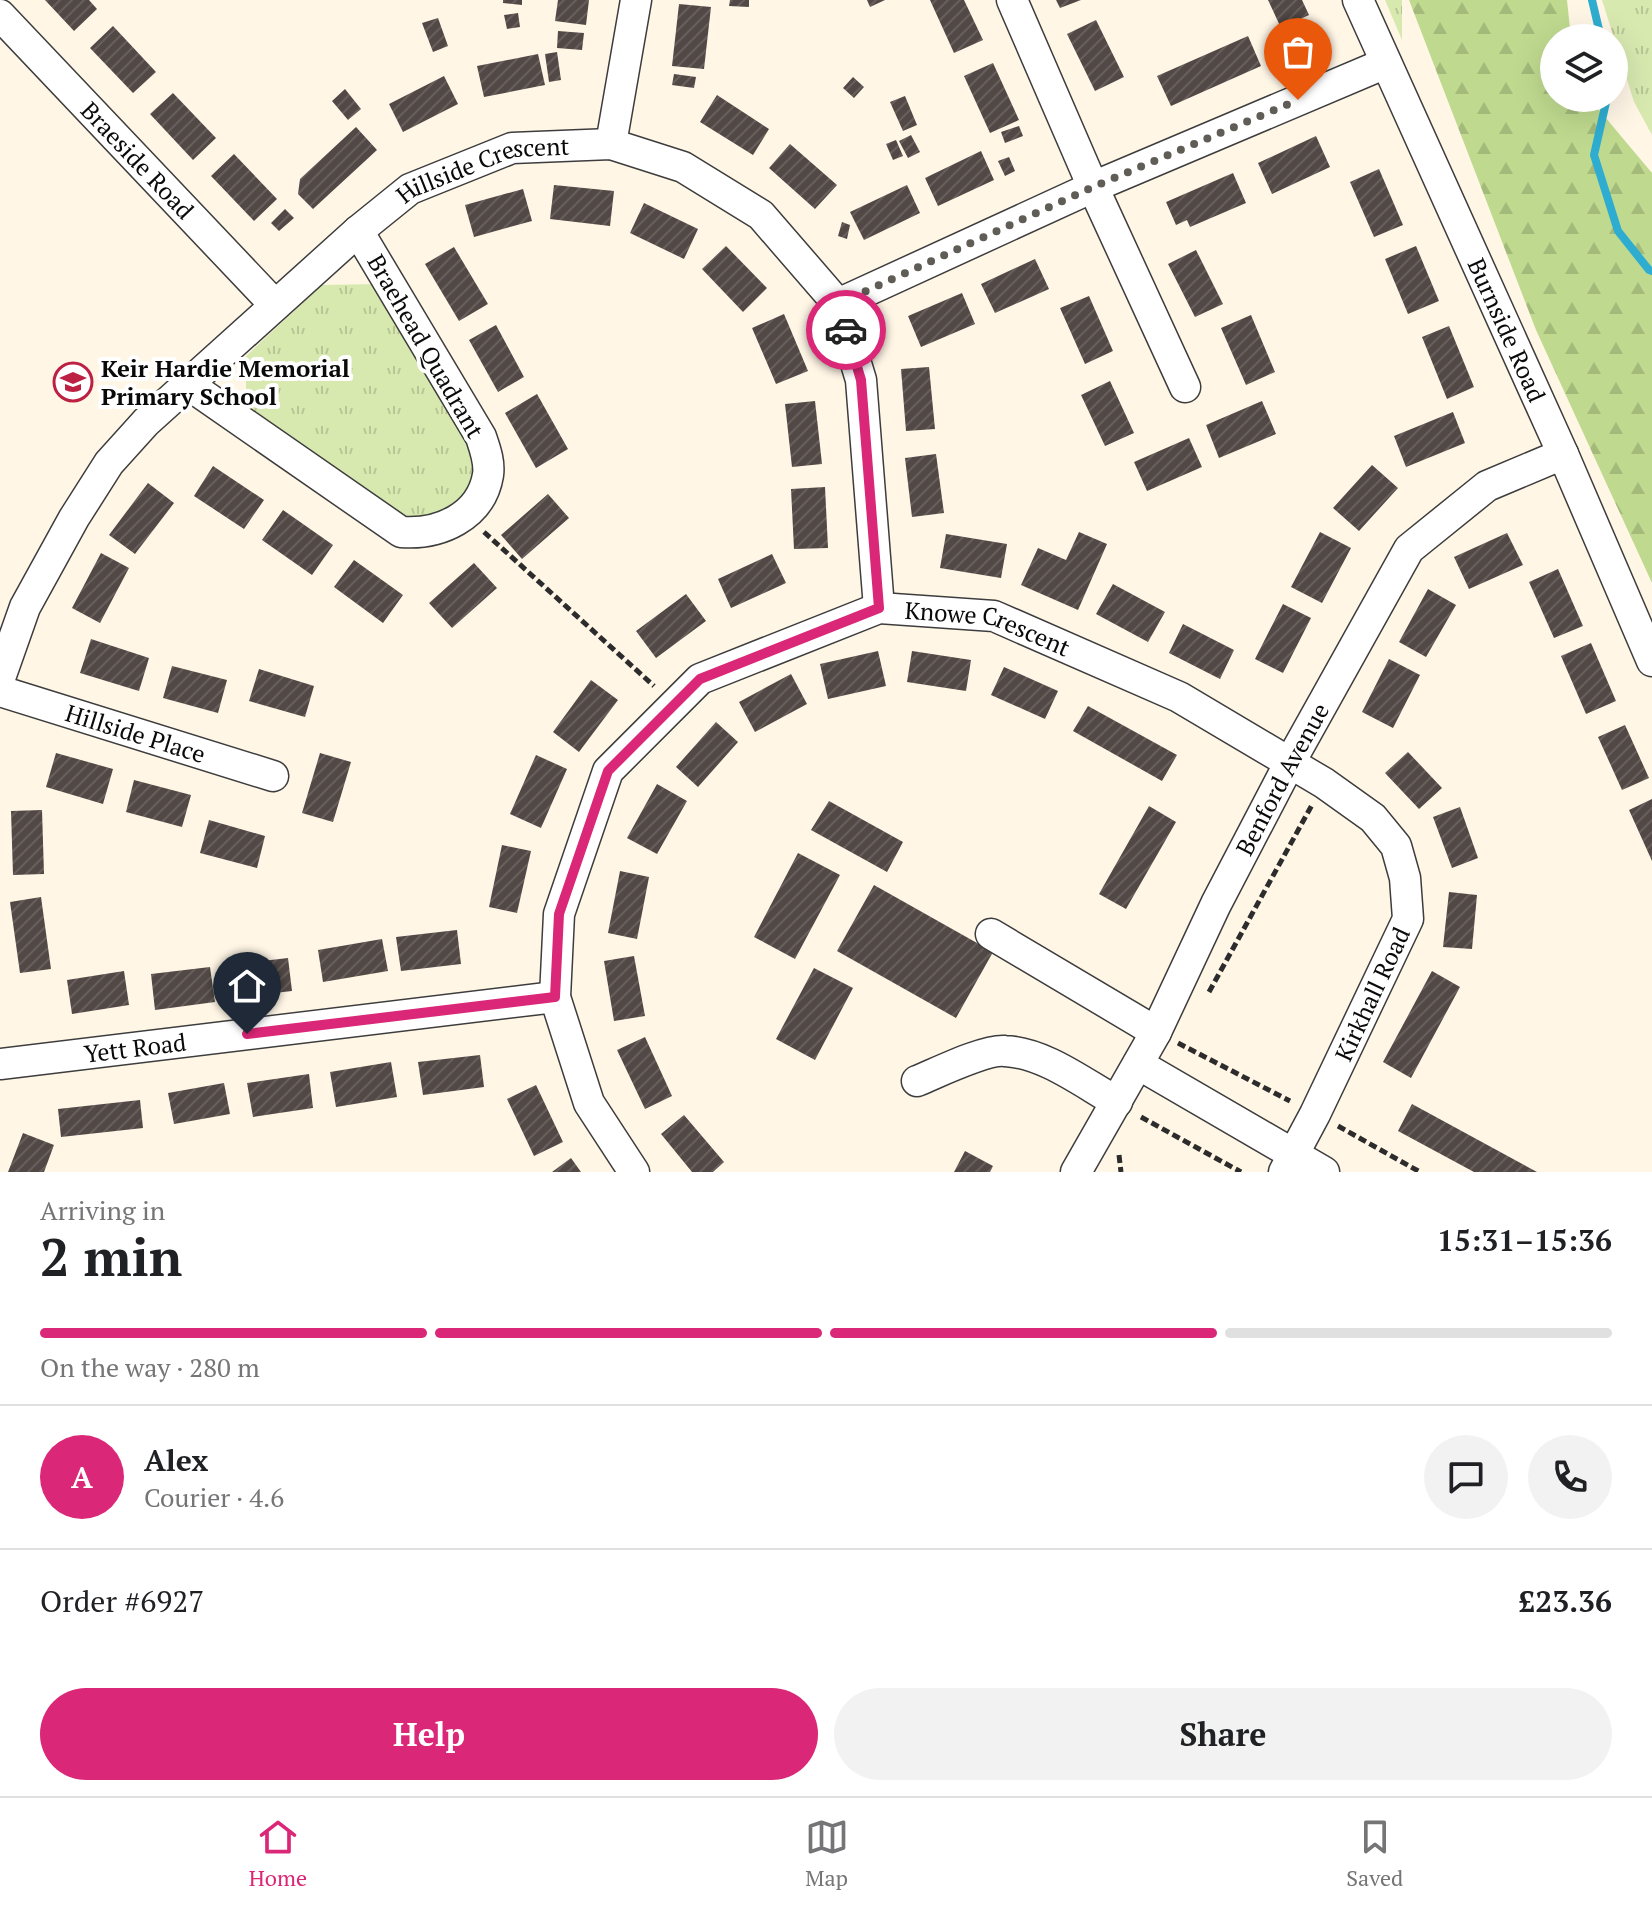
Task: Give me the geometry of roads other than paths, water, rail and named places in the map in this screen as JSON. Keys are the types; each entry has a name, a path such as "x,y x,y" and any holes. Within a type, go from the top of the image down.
{"street":[{"path":"611,144 636,0"},
{"path":"1012,0 1185,387"},
{"name":"Burnside Road","path":"1358,0 1563,454 1652,661"},
{"name":"Braeside Road","path":"0,15 275,305"},
{"path":"838,304 1093,187 1386,63"},
{"name":"Hillside Crescent","path":"0,678 25,607 88,496 109,463 146,422 358,231 410,189 512,148 611,144 683,167 761,215 838,304 861,380 879,608"},
{"name":"Braehead Quadrant","path":"189,385 401,532 421,533 441,529 465,515 481,492 488,475 487,456 481,437 358,231"},
{"name":"Benford Avenue","path":"1076,1172 1129,1110 1151,1072 1156,1032 1216,904 1289,764 1409,549 1487,486 1563,454"},
{"name":"Knowe Crescent","path":"634,1172 589,1103 555,997 559,914 608,771 700,679 879,608 994,616 1179,697 1289,764"},
{"name":"Hillside Place","path":"0,691 273,776"},
{"name":"Kirkhall Road","path":"1288,1164 1408,919 1405,878 1396,846 1373,818 1324,783 1289,764"},
{"path":"991,934 1156,1032"},
{"name":"Yett Road","path":"0,1064 555,997"},
{"path":"917,1081 1002,1050 1053,1066 1129,1110"},
{"path":"1151,1072 1288,1164 1324,1172"}],"waterway":[{"path":"1592,0 1598,24"},
{"path":"1604,112 1594,155 1618,231 1652,271"}],"place":[{"name":"Keir Hardie Memorial Primary School","path":"73,382"}]}
